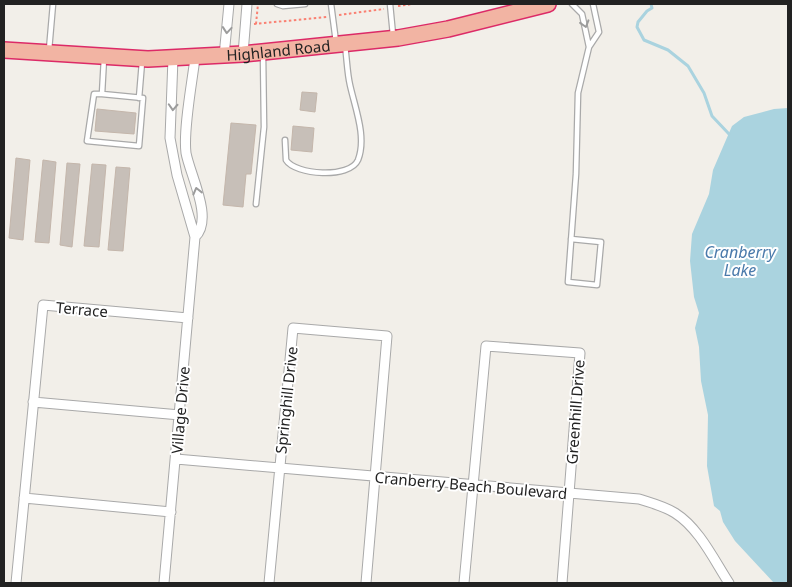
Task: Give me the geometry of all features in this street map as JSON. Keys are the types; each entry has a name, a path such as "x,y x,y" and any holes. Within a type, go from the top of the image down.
{"highway":[{"name":"Highland Road","path":"4,50 142,59 224,56 394,39 448,29 548,4"}],"street":[{"path":"224,56 229,4"},
{"path":"243,54 247,4"},
{"name":"Village Drive","path":"164,583 195,237 177,175 170,138 173,58"},
{"name":"Village Drive","path":"195,58 186,153 203,215 200,232 195,237"},
{"name":"Terrace","path":"33,402 43,305 188,318"},
{"name":"Springhill Drive","path":"279,468 293,328 387,336 376,476"},
{"name":"Greenhill Drive","path":"474,485 486,346 580,353 569,493"},
{"path":"16,583 33,402 180,415"},
{"name":"Cranberry Beach Boulevard","path":"176,459 639,499 674,512 683,519 707,548 729,583"},
{"path":"269,583 279,468"},
{"path":"366,583 376,476"},
{"path":"464,583 474,485"},
{"path":"562,583 569,493"},
{"path":"24,498 171,512"}],"lane":[{"path":"49,54 53,4"},
{"path":"277,4 283,6 305,4"},
{"path":"285,140 286,160 296,169 329,173 345,172 353,169 357,163 360,153 360,131 331,4"},
{"path":"390,4 394,39"},
{"path":"572,4 582,14 589,47"},
{"path":"572,239 601,242 597,285 568,282 572,239 578,93 589,47 599,32 593,4"},
{"path":"256,204 264,127 263,52"},
{"path":"102,94 104,57"},
{"path":"139,98 142,59"},
{"path":"94,94 102,94 143,98 139,146 87,141 94,94"}],"path":[{"path":"256,24 258,4"}],"water":[{"name":"Cranberry Lake","path":"788,108 788,583 774,583 735,541 723,522 720,511 714,506 707,466 708,415 701,381 699,347 695,328 699,313 694,297 690,261 692,234 709,194 713,170 732,126 744,117 774,109"}],"building":[{"path":"302,92 317,93 315,112 300,110"},
{"path":"97,109 136,113 134,134 95,131"},
{"path":"231,123 256,125 251,174 246,174 243,207 223,205"},
{"path":"293,126 314,128 312,152 291,150"},
{"path":"16,158 30,160 23,240 9,238"},
{"path":"43,160 56,162 49,243 35,242"},
{"path":"67,163 80,164 72,247 60,245"},
{"path":"92,164 106,165 99,247 84,246"},
{"path":"116,167 130,168 123,251 108,250"}],"waterway":[{"path":"651,4 652,8 638,22 637,27 644,40 668,50 688,66 704,93 712,116 729,134"}]}
